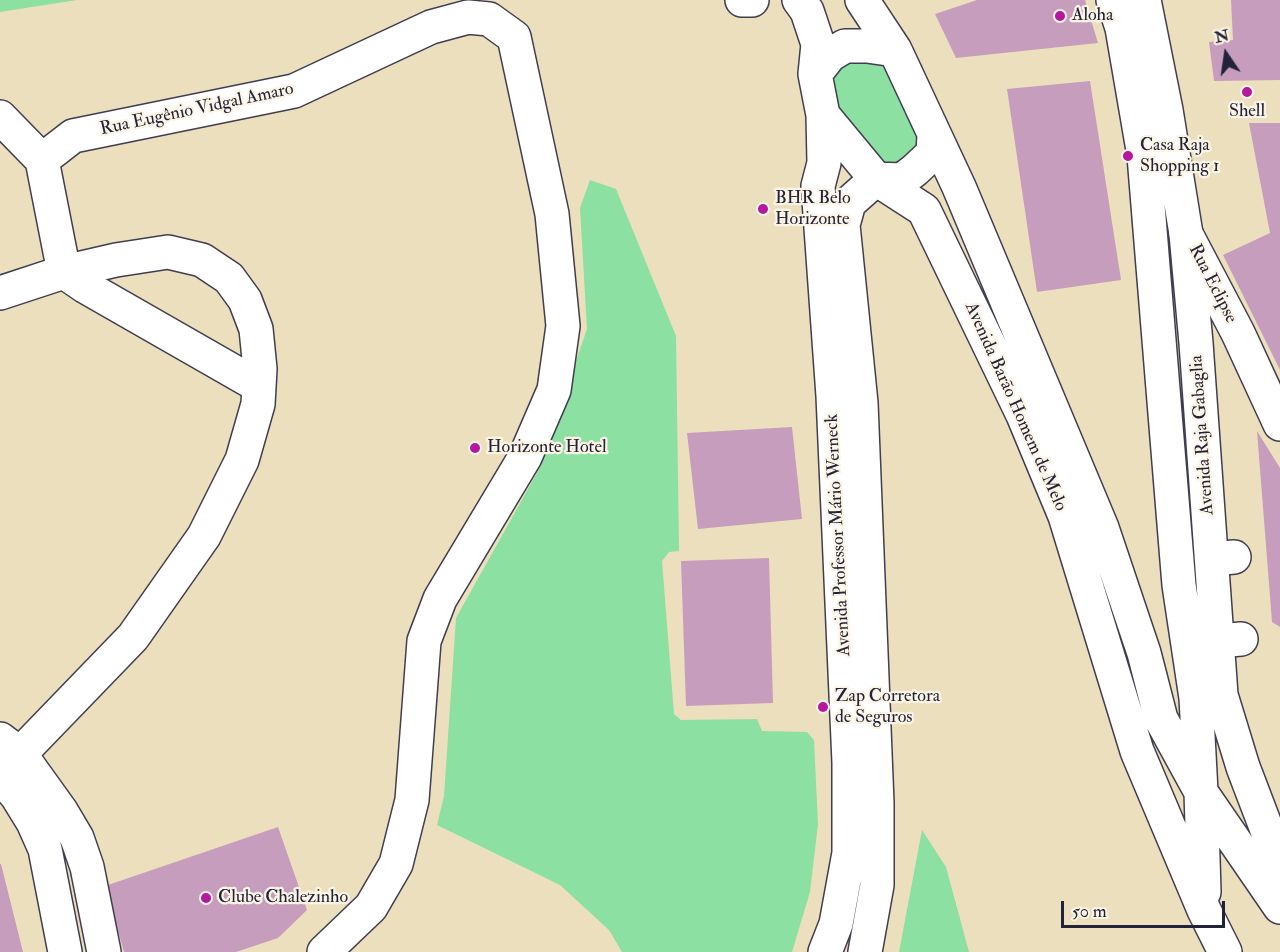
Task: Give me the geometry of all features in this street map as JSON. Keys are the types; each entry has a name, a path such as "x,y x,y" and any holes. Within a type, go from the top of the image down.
{"main road":[{"path":"742,0 752,0"},
{"name":"Avenida Barão Homem de Melo","path":"799,0 807,11 818,44 815,74 823,116 876,179 924,210 1023,415 1065,516 1137,751 1204,910 1225,952"},
{"name":"Avenida Barão Homem de Melo","path":"862,0 895,50 971,213 1102,528 1144,653 1161,719 1201,792 1280,907"},
{"name":"Avenida Raja Gabaglia","path":"1113,0 1122,28 1144,156 1179,585 1196,698 1204,910 1201,952"},
{"name":"Avenida Raja Gabaglia","path":"1144,0 1166,110 1186,234 1196,343 1223,558 1229,640 1221,695 1244,767 1277,844"},
{"name":"Rua Eugênio Vidgal Amaro","path":"42,160 73,136 294,91 431,27 468,18 489,20 514,37 552,214 563,326 554,390 525,457 440,599 424,641 412,800 396,864 371,907 324,952"},
{"path":"815,74 830,55 845,46 895,50"},
{"name":"Avenida Professor Mário Werneck","path":"823,116 824,163 818,186 847,400 877,803 876,885 865,952"},
{"path":"0,117 42,160 64,272 86,287 260,386"},
{"path":"876,179 902,180 909,175 933,153 934,135"},
{"name":"Avenida Professor Mário Werneck","path":"825,952 836,924 844,890 849,842 847,400 843,225 849,203 876,179"},
{"name":"Rua Eclipse","path":"1186,234 1238,333 1280,424"},
{"path":"0,293 64,272 116,260 168,252 202,260 229,278 245,300 256,329 261,369 258,404 242,460 204,536 133,637 5,760"},
{"name":"Rua Eclipse","path":"1196,343 1209,331 1221,329 1238,333"},
{"path":"5,760 17,796 33,822 45,849 64,952"},
{"path":"5,760 62,811 77,838 87,867 104,952"}],"green space":[{"path":"0,0 77,0 0,12"},
{"path":"847,55 889,66 919,138 920,152 888,170 834,105 830,73"},
{"path":"590,180 616,189 676,336 679,551 669,552 662,561 674,714 681,720 757,719 762,731 807,732 814,740 818,824 810,892 792,952 622,952 609,930 560,885 437,825 444,796 456,618 538,471 587,329 580,208"},
{"path":"922,830 946,867 969,952 899,952"}],"building":[{"path":"977,0 1085,0 1098,43 956,58 935,14"},
{"path":"1231,0 1280,0 1280,80 1214,81 1209,42 1233,40"},
{"path":"1090,81 1121,280 1037,292 1007,89"},
{"path":"1249,123 1280,123 1280,370 1223,255 1270,233"},
{"path":"792,427 802,519 698,529 687,433"},
{"path":"1257,431 1280,468 1280,627 1272,622"},
{"path":"769,558 773,703 686,706 681,561"},
{"name":"Clube Chalezinho","path":"278,827 307,910 278,938 236,952 124,952 105,886"},
{"path":"1,864 23,952 0,952"}],"place":[{"name":"Aloha","path":"1060,16"},
{"name":"Shell","path":"1247,92"},
{"name":"Casa Raja Shopping 1","path":"1128,156"},
{"name":"BHR Belo Horizonte","path":"763,209"},
{"name":"Horizonte Hotel","path":"475,448"},
{"name":"Zap Corretora de Seguros","path":"823,707"},
{"name":"Clube Chalezinho","path":"206,898"}]}
